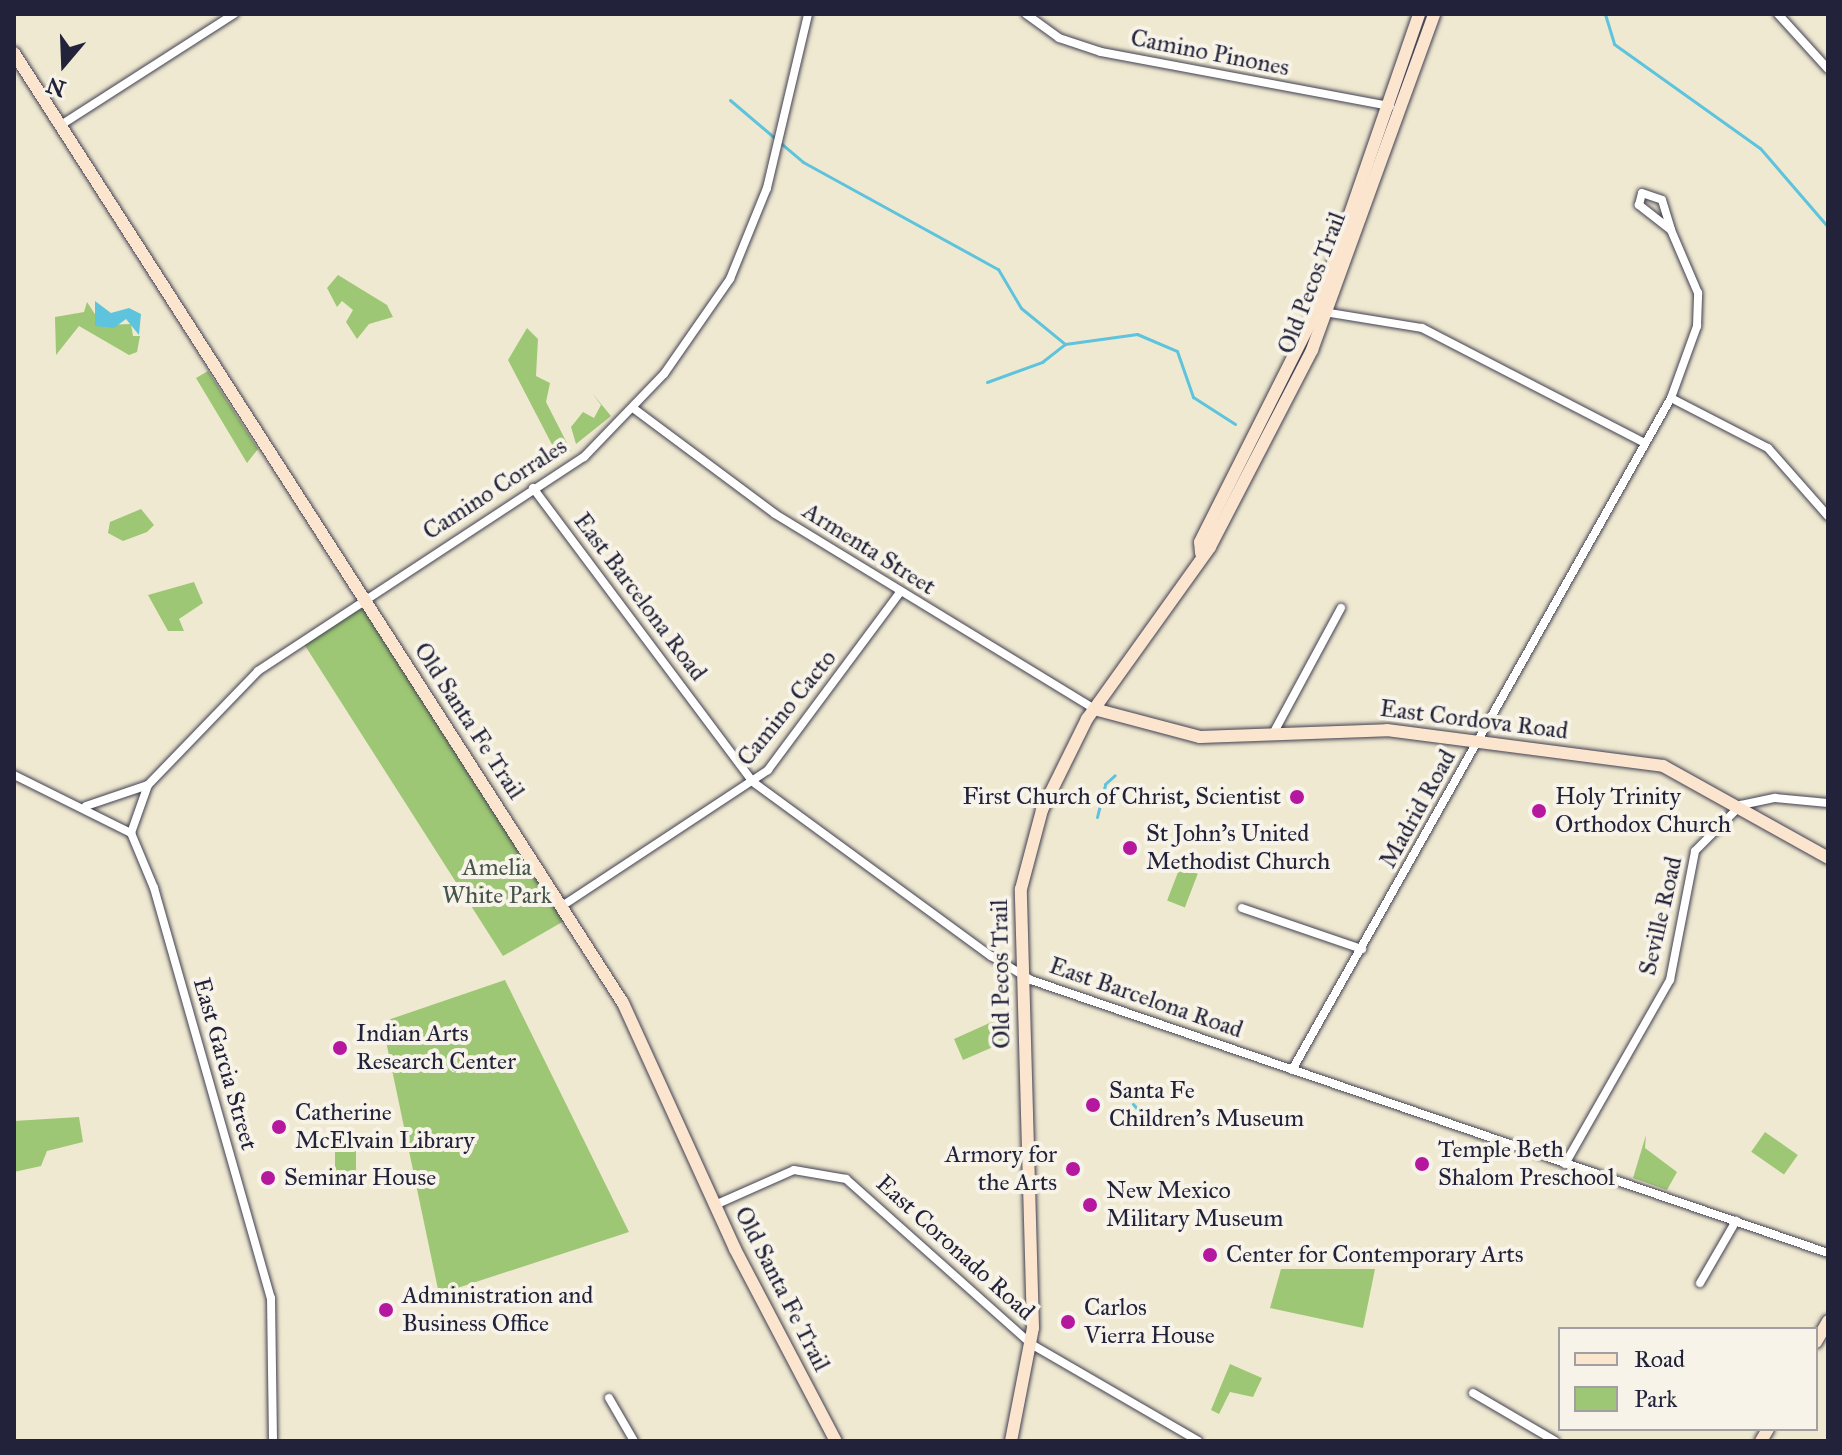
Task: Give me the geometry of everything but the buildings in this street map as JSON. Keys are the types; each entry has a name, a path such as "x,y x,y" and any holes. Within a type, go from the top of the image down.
{"street":[{"path":"61,125 234,14"},
{"name":"Camino Corrales","path":"131,833 148,785 258,671 363,598 584,457 687,347 730,279 767,188 808,14"},
{"name":"Camino Pinones","path":"1026,14 1059,38 1101,52 1389,106"},
{"name":"Old Pecos Trail","path":"1011,1441 1031,1344 1020,973 1021,889 1035,836 1094,709 1201,553 1219,532 1322,312 1419,14"},
{"name":"Old Pecos Trail","path":"1389,106 1434,14"},
{"path":"1778,14 1828,69"},
{"name":"Old Santa Fe Trail","path":"14,53 562,906 642,1037 715,1205 836,1441"},
{"name":"Madrid Road","path":"1292,1070 1671,398 1699,310 1695,276 1671,230 1662,200 1642,193 1639,205 1671,230"},
{"path":"1322,312 1422,328 1645,443"},
{"path":"1671,398 1768,448 1828,516"},
{"name":"Armenta Street","path":"633,408 724,479 900,592 1094,709"},
{"name":"East Barcelona Road","path":"533,488 753,782 1020,973 1292,1070 1828,1253"},
{"name":"Camino Cacto","path":"562,906 753,782 900,592"},
{"path":"1274,732 1341,608"},
{"name":"East Cordova Road","path":"1094,709 1200,737 1371,729 1672,768 1741,805 1828,858"},
{"path":"14,775 52,799 86,806 131,833"},
{"name":"Camino Corrales","path":"86,806 148,785"},
{"path":"1741,805 1775,798 1828,803"},
{"name":"Seville Road","path":"1565,1164 1670,980 1695,851 1725,813 1741,805"},
{"name":"East Garcia Street","path":"131,833 154,888 271,1298 273,1441"},
{"path":"1242,908 1362,949"},
{"name":"East Coronado Road","path":"715,1205 794,1170 832,1172 889,1211 1031,1344 1198,1441"},
{"path":"1700,1283 1736,1221"},
{"path":"1818,1338 1828,1321"},
{"path":"1473,1393 1555,1441"},
{"path":"609,1398 634,1441"}],"green space":[{"path":"338,275 387,305 393,317 369,324 357,339 346,322 353,310 342,301 337,307 327,288"},
{"path":"87,302 102,325 131,324 133,336 140,336 137,352 129,355 79,326 56,355 55,317 84,312"},
{"path":"527,328 538,339 536,376 550,383 546,402 571,451 559,458 508,360"},
{"path":"208,371 258,449 247,463 196,378"},
{"path":"592,393 611,416 576,444 571,427 583,412 594,418 601,405"},
{"path":"141,509 154,525 147,532 123,541 108,533 110,522"},
{"path":"194,582 203,603 179,619 184,631 168,631 148,595"},
{"name":"Amelia White Park","path":"355,609 365,610 564,921 503,956 304,644"},
{"path":"1180,867 1198,874 1185,907 1167,901"},
{"path":"505,980 629,1232 439,1294 382,1022"},
{"path":"1005,1016 1007,1041 963,1060 954,1039"},
{"path":"79,1117 83,1142 47,1151 41,1166 14,1172 14,1121"},
{"path":"1765,1132 1798,1155 1784,1175 1751,1152"},
{"path":"335,1133 356,1133 356,1185 335,1185"},
{"path":"1646,1135 1645,1148 1677,1172 1667,1190 1633,1178"},
{"path":"1281,1269 1375,1269 1363,1328 1270,1308"},
{"path":"1230,1364 1262,1378 1253,1397 1230,1392 1219,1414 1211,1410"}],"water":[{"path":"95,301 111,313 129,308 141,314 139,335 126,319 114,328 95,326"}],"waterway":[{"path":"1605,14 1614,44 1760,148 1828,227"},
{"path":"730,100 803,162 998,269 1021,308 1065,344"},
{"path":"987,382 1042,362 1065,344 1137,334 1177,351 1193,397 1235,424"},
{"path":"1097,817 1105,784 1115,775"},
{"path":"1133,1104 1140,1112"}],"place":[{"name":"First Church of Christ, Scientist","path":"1297,797"},
{"name":"Holy Trinity Orthodox Church","path":"1539,811"},
{"name":"St John's United Methodist Church","path":"1130,848"},
{"name":"Indian Arts Research Center","path":"340,1048"},
{"name":"Santa Fe Children's Museum","path":"1093,1105"},
{"name":"Catherine McElvain Library","path":"279,1127"},
{"name":"Temple Beth Shalom Preschool","path":"1422,1164"},
{"name":"Armory for the Arts","path":"1073,1169"},
{"name":"Seminar House","path":"268,1178"},
{"name":"New Mexico Military Museum","path":"1090,1205"},
{"name":"Center for Contemporary Arts","path":"1210,1255"},
{"name":"Administration and Business Office","path":"386,1310"},
{"name":"Carlos Vierra House","path":"1068,1322"}]}
